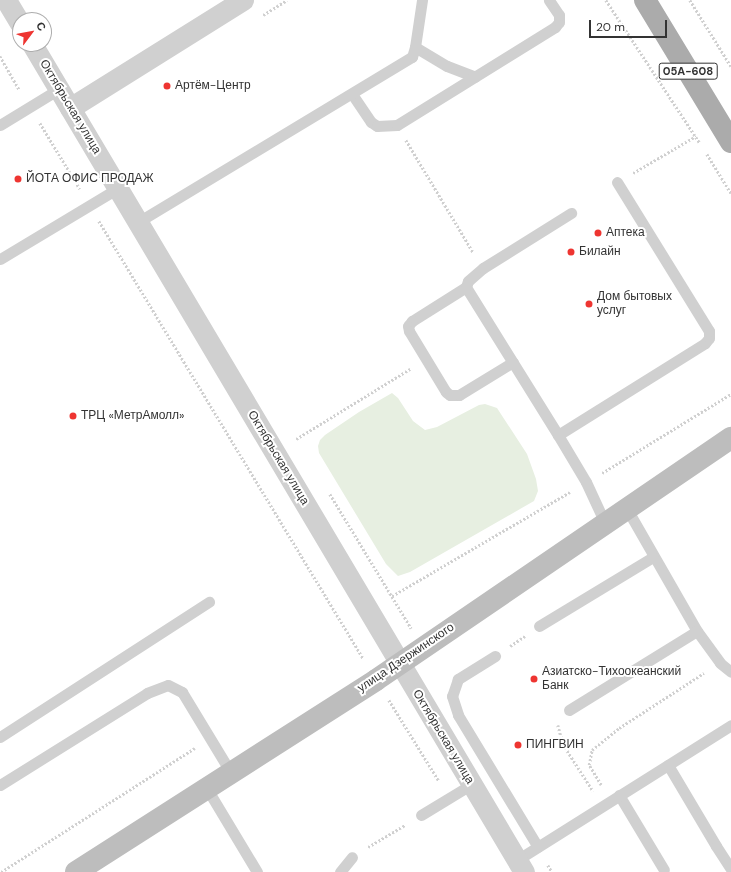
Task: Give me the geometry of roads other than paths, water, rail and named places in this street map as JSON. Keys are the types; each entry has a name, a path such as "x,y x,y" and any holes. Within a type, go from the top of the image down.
{"main road":[{"name":"05А-608","path":"645,0 731,142"},
{"name":"улица Дзержинского","path":"76,872 206,787 231,773 376,680 731,438"}],"street":[{"path":"6,0 13,12"},
{"path":"70,108 243,0"},
{"name":"Октябрьская улица","path":"37,52 521,866"}],"lane":[{"path":"138,222 412,57 415,47 422,0"},
{"path":"352,94 371,122 377,126 396,125 555,27 560,22 559,15 549,0"},
{"path":"415,47 447,66 475,77"},
{"path":"0,124 59,89"},
{"path":"558,435 705,343 709,338 709,331 617,182"},
{"path":"0,259 118,188"},
{"path":"513,362 459,395 450,395 446,392 409,331 408,326 412,321 466,287 468,281 483,268 571,213"},
{"path":"466,287 586,482 605,523"},
{"path":"627,509 653,557 697,631 720,663 731,672"},
{"path":"539,626 653,557"},
{"path":"0,737 208,602"},
{"path":"569,710 697,631"},
{"path":"495,656 458,679 452,696 458,715 538,848"},
{"path":"0,785 147,693 168,684 182,692 231,773"},
{"path":"521,866 538,848 610,800 731,725"},
{"path":"668,765 731,869"},
{"path":"421,815 472,784"},
{"path":"206,787 258,872"},
{"path":"610,800 664,870"},
{"path":"340,872 352,857"}],"place":[{"name":"Артём-Центр","path":"167,86"},
{"name":"ЙОТА ОФИС ПРОДАЖ","path":"18,179"},
{"name":"Аптека","path":"598,233"},
{"name":"Билайн","path":"571,252"},
{"name":"Дом бытовых услуг","path":"589,304"},
{"name":"ТРЦ «МетрАмолл»","path":"73,416"},
{"name":"Азиатско-Тихоокеанский Банк","path":"534,679"},
{"name":"ПИНГВИН","path":"518,745"}]}
